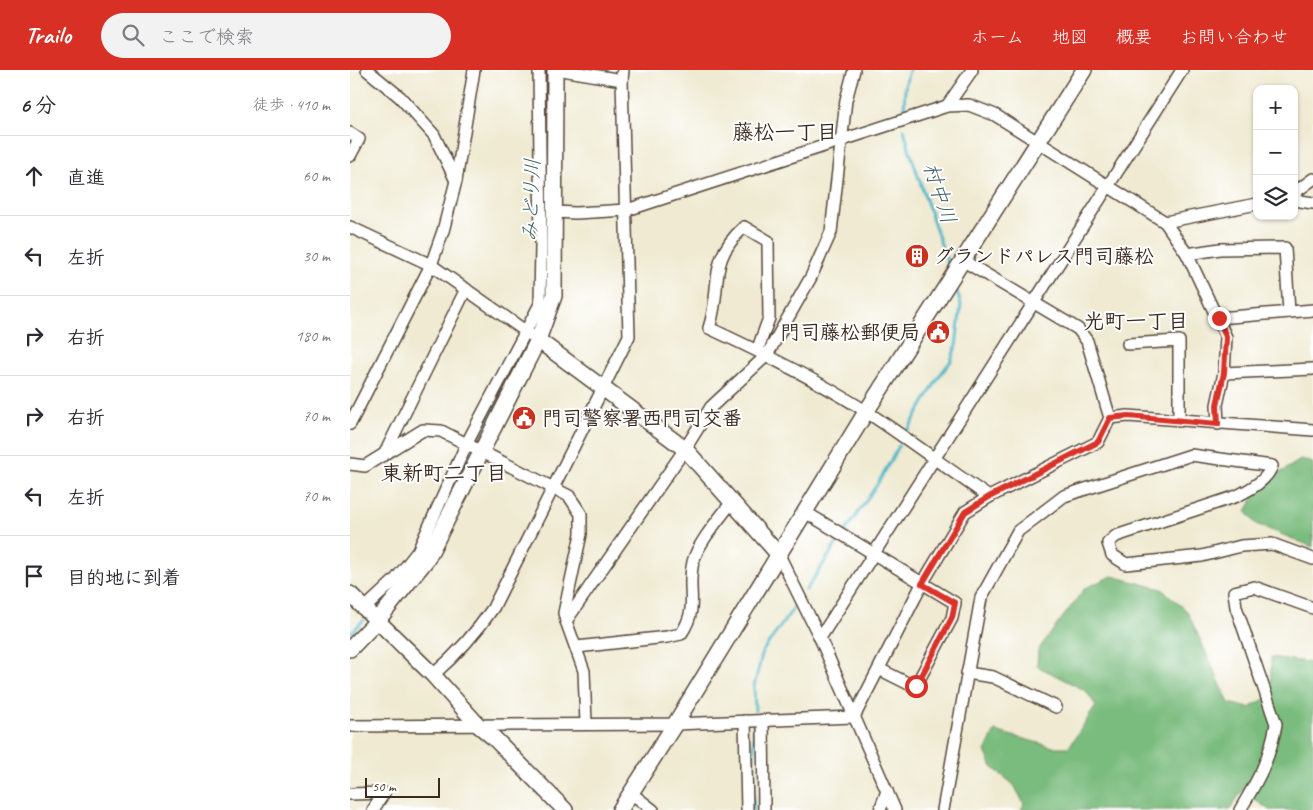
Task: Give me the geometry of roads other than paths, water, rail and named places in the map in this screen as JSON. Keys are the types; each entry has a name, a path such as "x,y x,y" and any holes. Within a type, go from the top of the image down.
{"street":[{"path":"367,70 400,97 434,135 456,182"},
{"path":"350,424 431,265 443,232 456,182 474,70"},
{"path":"350,649 378,620 427,559 481,452 532,336 540,304 539,70"},
{"path":"365,608 396,579 418,551 467,443 554,296 555,70"},
{"path":"433,675 451,660 479,628 493,608 629,336 622,75 562,70"},
{"path":"566,621 686,449 711,407 762,353 811,277 830,232 843,141 846,100 854,70"},
{"path":"947,106 972,70"},
{"path":"620,810 675,724 866,412 1084,70"},
{"path":"820,638 1182,70"},
{"path":"554,212 576,214 627,210 947,106 969,105 995,115 1040,141 1165,222 1187,254 1219,318 1226,337 1224,373 1217,405 1218,424"},
{"path":"350,133 359,139 350,156"},
{"path":"1298,190 1313,179"},
{"path":"1298,201 1313,203"},
{"path":"1165,222 1253,205"},
{"path":"762,353 769,318 768,241 744,226 723,252 717,267 716,307 709,328 762,353 866,412 989,497"},
{"path":"350,227 431,265 532,336 603,390 686,449 731,503 779,555 820,638 895,810"},
{"path":"1187,254 1220,249 1285,248 1289,312"},
{"path":"854,717 922,584 965,512 989,497 1098,442 1110,418 1087,341 1078,329 959,264"},
{"path":"383,456 466,289"},
{"path":"1219,318 1313,310"},
{"path":"1128,344 1178,341 1178,421"},
{"path":"1224,373 1313,368"},
{"path":"1110,418 1128,416 1313,430"},
{"path":"350,464 365,466 423,430 441,431 569,496 581,514 581,534 564,613 584,671 586,723"},
{"path":"943,810 981,598 1018,531 1064,496 1191,455 1272,466 1269,473 1252,488 1238,496 1116,536 1108,542 1112,555 1126,564 1202,556 1241,546 1272,544 1313,558"},
{"path":"577,647 667,638 681,634 689,622 693,606 689,588 694,560 731,503"},
{"path":"805,512 955,603 952,618 916,686 879,669"},
{"path":"1240,810 1264,771 1276,724 1236,607 1234,592 1254,587 1313,608"},
{"path":"350,594 433,675 477,724 494,738 565,810"},
{"path":"967,673 993,677 1056,707"},
{"path":"350,726 586,723 675,724 854,717"},
{"path":"763,720 764,810"},
{"path":"745,721 747,810"},
{"path":"880,810 887,790"},
{"path":"350,794 384,793 373,810"},
{"path":"631,793 653,810"}],"waterway":[{"name":"村中川","path":"904,112 905,87 909,70"},
{"name":"みどり川","path":"545,73 548,114"},
{"name":"村中川","path":"904,129 950,271"},
{"name":"みどり川","path":"546,209 547,178"},
{"name":"村中川","path":"908,430 940,375 951,361 956,346 961,305 954,281"},
{"name":"みどり川","path":"477,441 526,342"},
{"name":"村中川","path":"845,532 878,483 899,446"},
{"name":"みどり川","path":"444,509 470,455"},
{"name":"村中川","path":"806,590 841,537"},
{"name":"みどり川","path":"377,607 387,597"},
{"name":"村中川","path":"755,711 754,686 763,651 795,606"},
{"name":"みどり川","path":"350,633 364,620"},
{"name":"村中川","path":"753,810 754,723"}],"place":[{"name":"グランドパレス門司藤松","path":"917,256"},
{"name":"門司藤松郵便局","path":"938,332"},
{"name":"門司警察署西門司交番","path":"524,418"}],"district":[{"name":"藤松一丁目","path":"785,132"},
{"name":"光町一丁目","path":"1136,321"},
{"name":"東新町二丁目","path":"444,473"}]}
